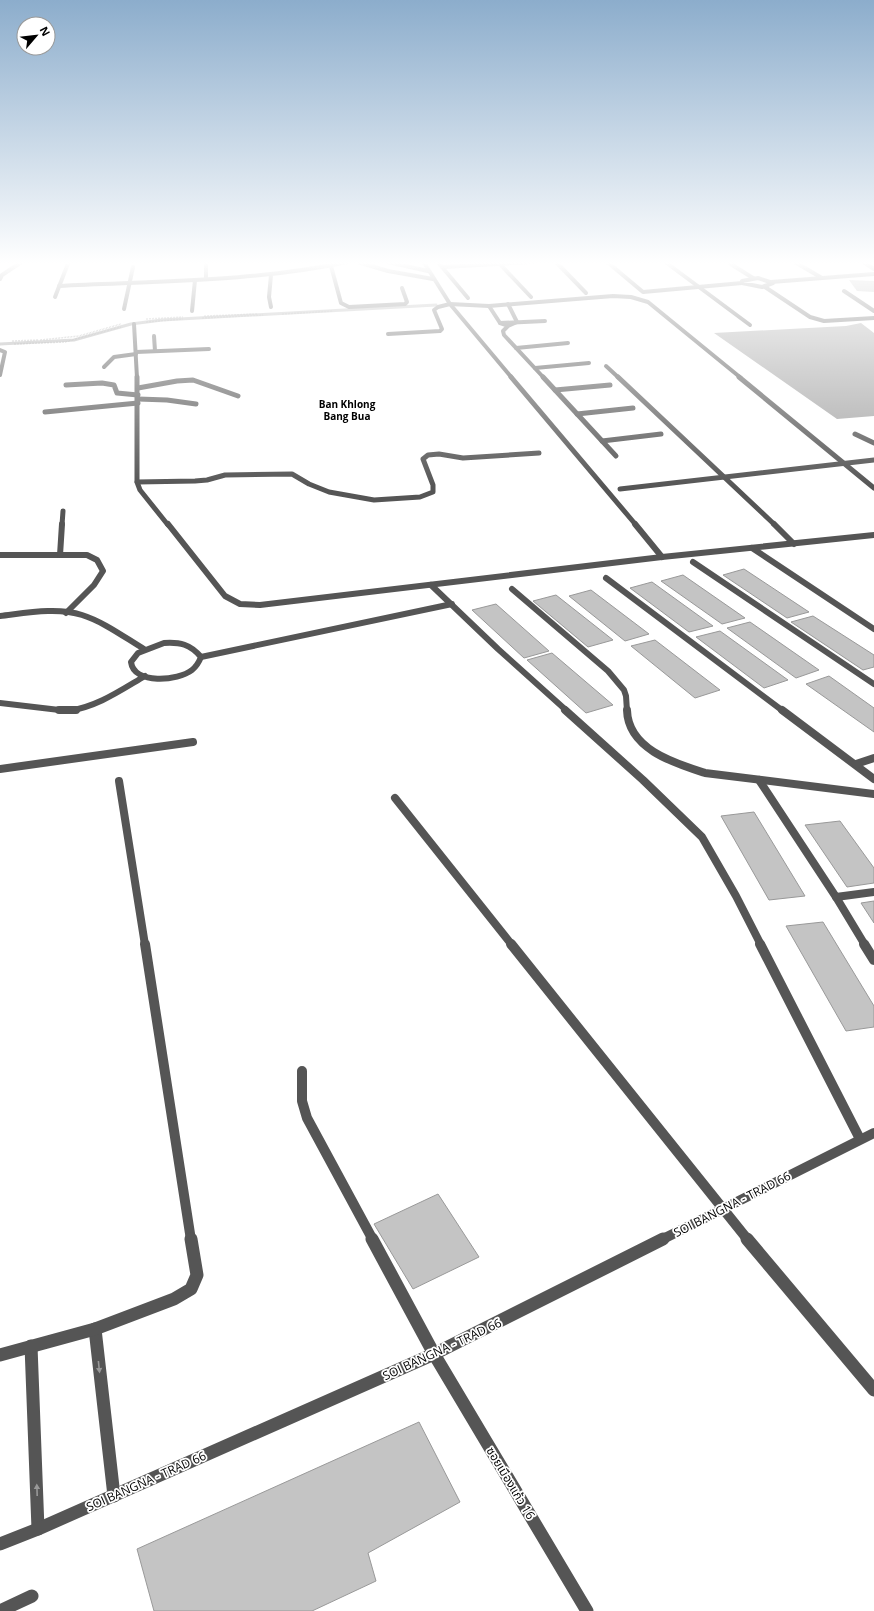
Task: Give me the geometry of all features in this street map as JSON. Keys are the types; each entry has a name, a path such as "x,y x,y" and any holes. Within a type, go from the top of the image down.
{"street":[{"path":"135,336 138,388 137,482 140,490 225,596 240,604 260,605 662,557 874,535"},
{"path":"154,336 155,351"},
{"path":"477,336 662,557"},
{"path":"506,336 616,456"},
{"path":"689,336 874,488"},
{"path":"516,348 568,343"},
{"path":"104,367 109,360 114,357 136,353 209,349"},
{"path":"0,350 4,352 0,375"},
{"path":"534,368 589,363"},
{"path":"606,366 725,477 794,544"},
{"path":"138,388 177,381 193,380 238,396"},
{"path":"66,385 108,383 114,385 117,393 138,399"},
{"path":"555,390 610,385"},
{"path":"45,412 138,399 167,400 196,404"},
{"path":"577,414 633,408"},
{"path":"602,441 661,434"},
{"path":"855,434 874,443"},
{"path":"137,482 207,480 225,475 292,474 322,489 351,497 374,500 420,497 433,492 433,485 423,459 428,455 439,454 463,458 540,453"},
{"path":"620,489 874,460"},
{"path":"60,555 63,511"},
{"path":"752,548 874,629"},
{"path":"0,555 86,555 97,560 103,571 94,585 66,613"},
{"path":"693,562 874,684"},
{"path":"606,578 874,779"},
{"path":"432,585 498,649 643,780 702,837 736,896 860,1139"},
{"path":"512,589 608,671 625,694 629,722 637,736 658,755 680,765 705,773 874,794"},
{"path":"201,657 452,604"},
{"path":"0,616 33,612 66,613 89,617 144,649"},
{"path":"164,643 185,644 193,647 201,657 200,663 195,668 178,677 155,678 145,676 137,673 131,664 132,658 144,649 164,643"},
{"path":"0,703 78,711 90,707 145,676"},
{"path":"0,768 193,742"},
{"path":"856,764 874,758"},
{"path":"759,780 836,897 874,960"},
{"path":"0,1355 95,1329 174,1299 191,1289 197,1275 119,781"},
{"path":"395,798 722,1209 874,1390"},
{"path":"836,897 874,892"},
{"name":"ซอยเมืองแก้ว 16","path":"302,1071 302,1101 306,1118 434,1354 587,1611"},
{"name":"SOI BANGNA - TRAD 66","path":"0,1544 114,1496 434,1354 874,1133"},
{"path":"95,1329 114,1496"},
{"path":"31,1346 38,1529"},
{"path":"0,1611 32,1596"}],"path":[{"path":"80,336 85,338"},
{"path":"7,345 65,342 91,336"},
{"path":"8,341 40,340 37,344"}],"shaded area":[{"path":"719,336 874,336 874,416 837,419"}],"building":[{"path":"744,569 809,612 787,618 723,575"},
{"path":"683,575 745,618 722,624 661,581"},
{"path":"652,582 713,626 689,632 630,588"},
{"path":"591,590 649,634 625,641 569,596"},
{"path":"556,595 613,640 588,647 533,601"},
{"path":"496,604 549,651 524,658 472,610"},
{"path":"813,616 874,655 874,667 863,670 791,622"},
{"path":"750,622 819,670 796,678 727,628"},
{"path":"720,631 788,680 764,688 696,637"},
{"path":"655,640 720,690 695,698 631,646"},
{"path":"552,653 613,705 586,713 527,660"},
{"path":"829,676 874,708 874,732 806,684"},
{"path":"754,812 805,896 769,900 721,816"},
{"path":"840,821 874,868 874,883 847,887 805,825"},
{"path":"874,901 874,923 861,903"},
{"path":"823,922 874,1006 874,1027 846,1031 786,926"},
{"path":"438,1194 479,1257 413,1289 374,1224"},
{"path":"419,1422 460,1502 368,1553 376,1581 312,1611 154,1611 137,1549"}],"waterway":[{"path":"0,344 74,340 88,336"}],"district":[{"name":"Ban Khlong Bang Bua","path":"347,410"}]}
